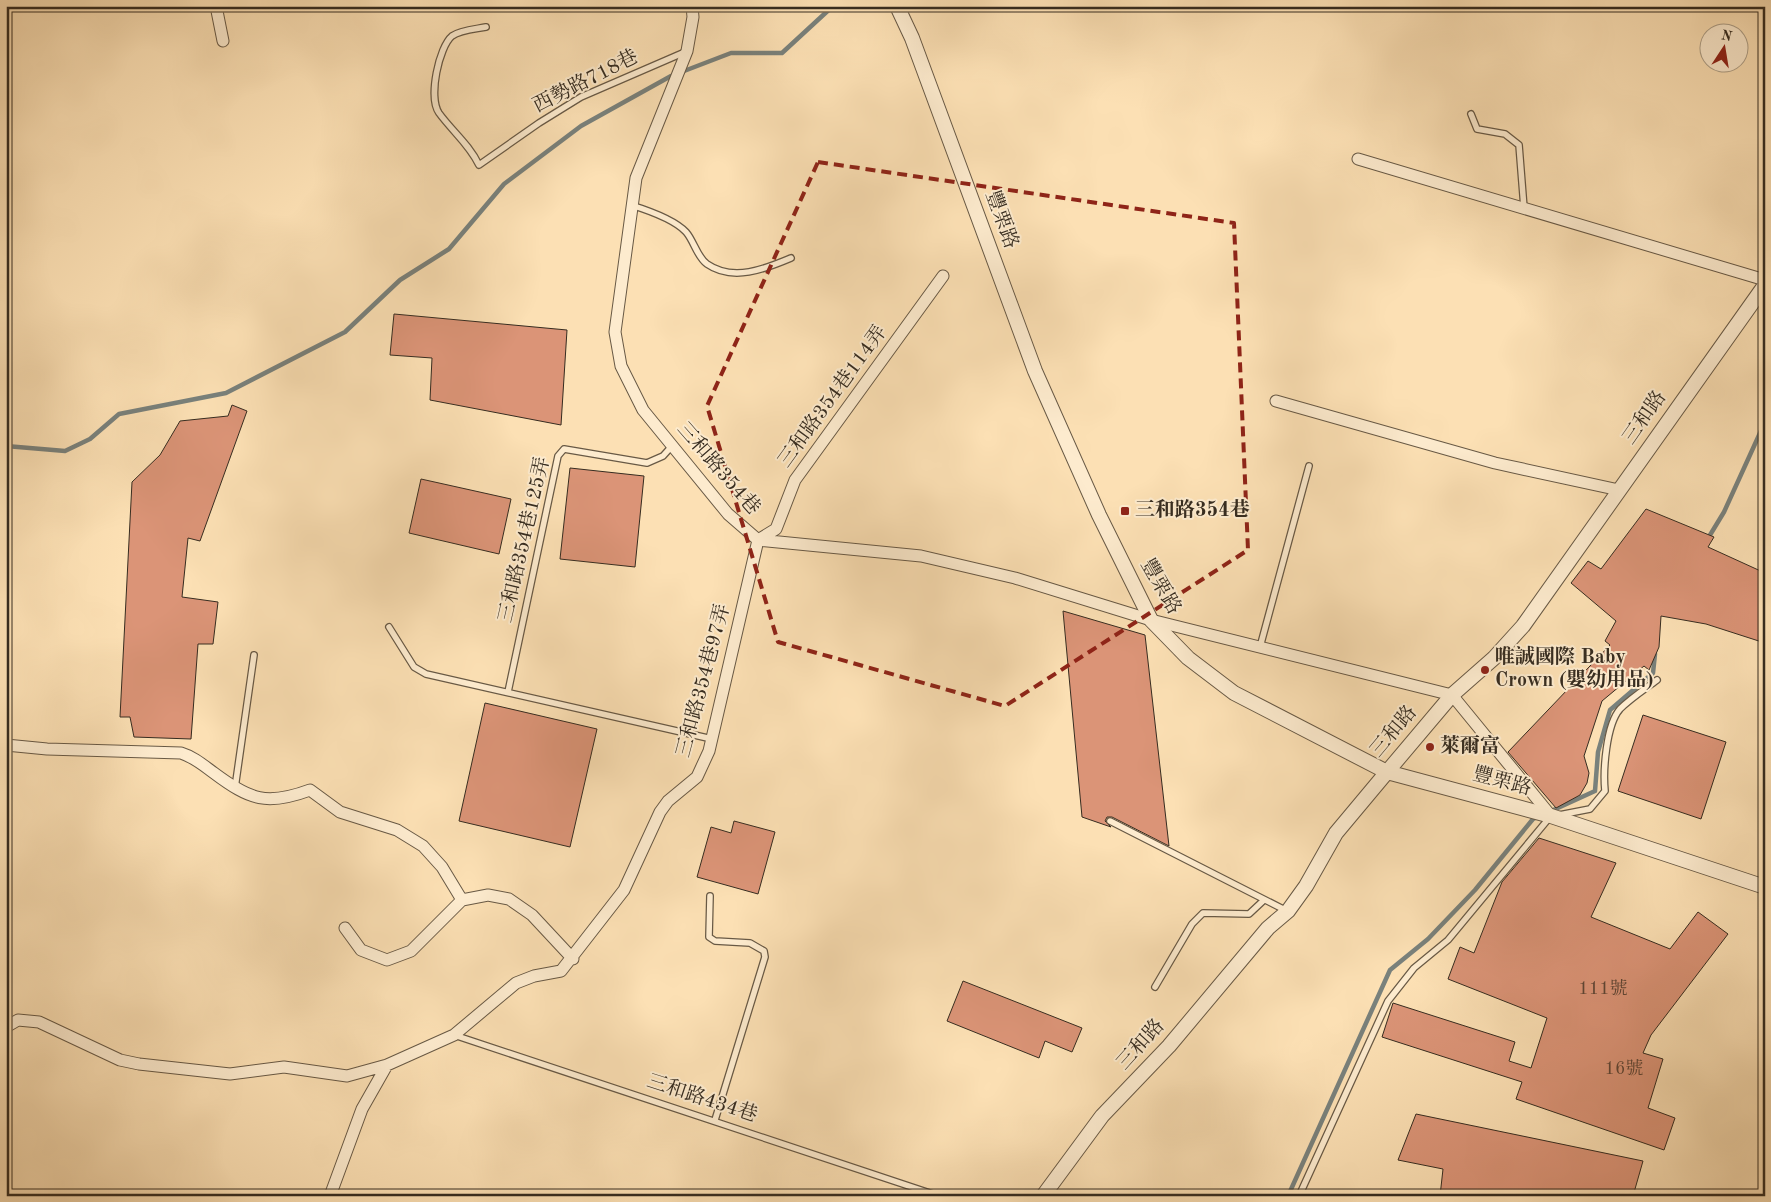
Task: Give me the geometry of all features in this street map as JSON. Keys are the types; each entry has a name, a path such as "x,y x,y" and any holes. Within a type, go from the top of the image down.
{"street":[{"path":"216,6 223,41"},
{"name":"三和路354巷","path":"692,6 693,17 687,52 636,178 615,332 621,366 643,410 728,514 758,540 921,556 1015,578 1151,620 1452,694"},
{"name":"豐栗路","path":"897,6 912,38 1035,371 1099,515 1151,620 1188,658 1234,693 1387,772 1551,816 1765,887"},
{"path":"1358,159 1765,280"},
{"name":"三和路354巷114弄","path":"758,540 776,529 795,480 943,276"},
{"name":"三和路","path":"1043,1196 1102,1116 1169,1046 1268,928 1288,911 1306,886 1336,833 1452,694 1494,658 1523,626 1765,285"},
{"path":"1276,401 1495,463 1619,490"},
{"name":"三和路354巷97弄","path":"6,1028 18,1020 39,1022 120,1060 139,1064 221,1073 284,1067 347,1076 387,1065 454,1035 516,983 534,976 561,971 573,959 624,890 660,812 668,801 697,777 712,739 758,540"},
{"path":"1452,694 1551,816"},
{"path":"6,745 47,749 182,753 192,756 235,788 266,800 294,796 310,790 340,812 397,830 423,846 442,867 462,900"},
{"path":"345,928 361,950 387,960 411,951 462,900 488,895 509,899 532,916 573,959"},
{"path":"330,1196 362,1109 387,1065"}],"lane":[{"path":"1759,6 1765,8"},
{"name":"西勢路718巷","path":"486,27 454,34 445,43 437,69 435,93 437,111 472,149 479,165 538,123 581,98 687,52"},
{"path":"1471,114 1478,129 1505,134 1519,145 1524,209"},
{"path":"631,205 652,211 685,231 706,263 728,273 761,270 791,258"},
{"name":"三和路354巷125弄","path":"508,692 558,456 564,449 647,462 663,456 672,446"},
{"path":"1260,648 1309,466"},
{"path":"389,627 414,667 426,674 712,739"},
{"path":"235,788 254,655"},
{"path":"1299,1196 1388,1001 1414,968 1448,940 1551,816 1590,809 1605,792 1603,769 1608,741 1619,710 1657,680"},
{"path":"1110,821 1288,911"},
{"path":"710,896 709,937 715,941 750,943 764,950 765,957 715,1120"},
{"path":"1155,987 1192,924 1203,913 1249,914 1264,900"},
{"name":"三和路434巷","path":"454,1035 715,1120 939,1196"}],"highlighted area":[{"path":"818,162 1234,223 1248,550 1005,706 778,642 707,406"}],"building":[{"path":"394,314 567,330 561,425 430,400 432,358 390,355"},
{"path":"232,405 247,411 200,541 188,538 182,597 218,602 213,644 198,644 191,739 134,737 130,717 120,717 132,482 160,455 180,421 228,416"},
{"path":"570,468 644,476 635,567 560,559"},
{"path":"421,479 511,499 499,554 409,533"},
{"path":"1646,509 1714,537 1708,547 1765,573 1765,643 1706,624 1661,616 1659,647 1649,670 1644,666 1602,701 1584,756 1589,773 1587,783 1580,795 1556,808 1508,752 1610,645 1605,641 1616,621 1571,583 1588,561 1601,569"},
{"path":"1063,611 1145,635 1169,846 1112,817 1107,817 1105,821 1111,827 1082,817"},
{"path":"485,703 597,729 570,847 459,821"},
{"path":"1643,715 1726,742 1701,819 1618,791"},
{"path":"734,821 775,832 758,894 697,877 711,827 731,833"},
{"path":"1539,838 1616,863 1591,917 1670,949 1698,912 1728,934 1651,1035 1643,1053 1663,1059 1648,1108 1675,1118 1664,1150 1516,1099 1522,1082 1382,1037 1393,1003 1515,1042 1509,1061 1531,1068 1547,1018 1448,979 1460,947 1474,953 1502,882"},
{"path":"963,981 1082,1028 1072,1052 1045,1041 1039,1058 947,1021"},
{"path":"1416,1114 1643,1161 1633,1196 1440,1196 1443,1169 1398,1160"}],"waterway":[{"path":"6,446 65,451 90,439 119,414 226,393 345,332 400,280 449,249 504,184 581,126 671,76 731,53 782,53 833,6"},
{"path":"1707,540 1724,512 1765,422"},
{"path":"1549,812 1595,791 1598,752 1610,710 1653,673 1655,654"},
{"path":"1288,1196 1390,970 1428,939 1475,890 1533,819 1539,816"}],"place":[{"name":"三和路354巷","path":"1125,511"},
{"name":"唯誠國際 Baby Crown (嬰幼用品)","path":"1485,670"},
{"name":"萊爾富","path":"1430,747"}]}
